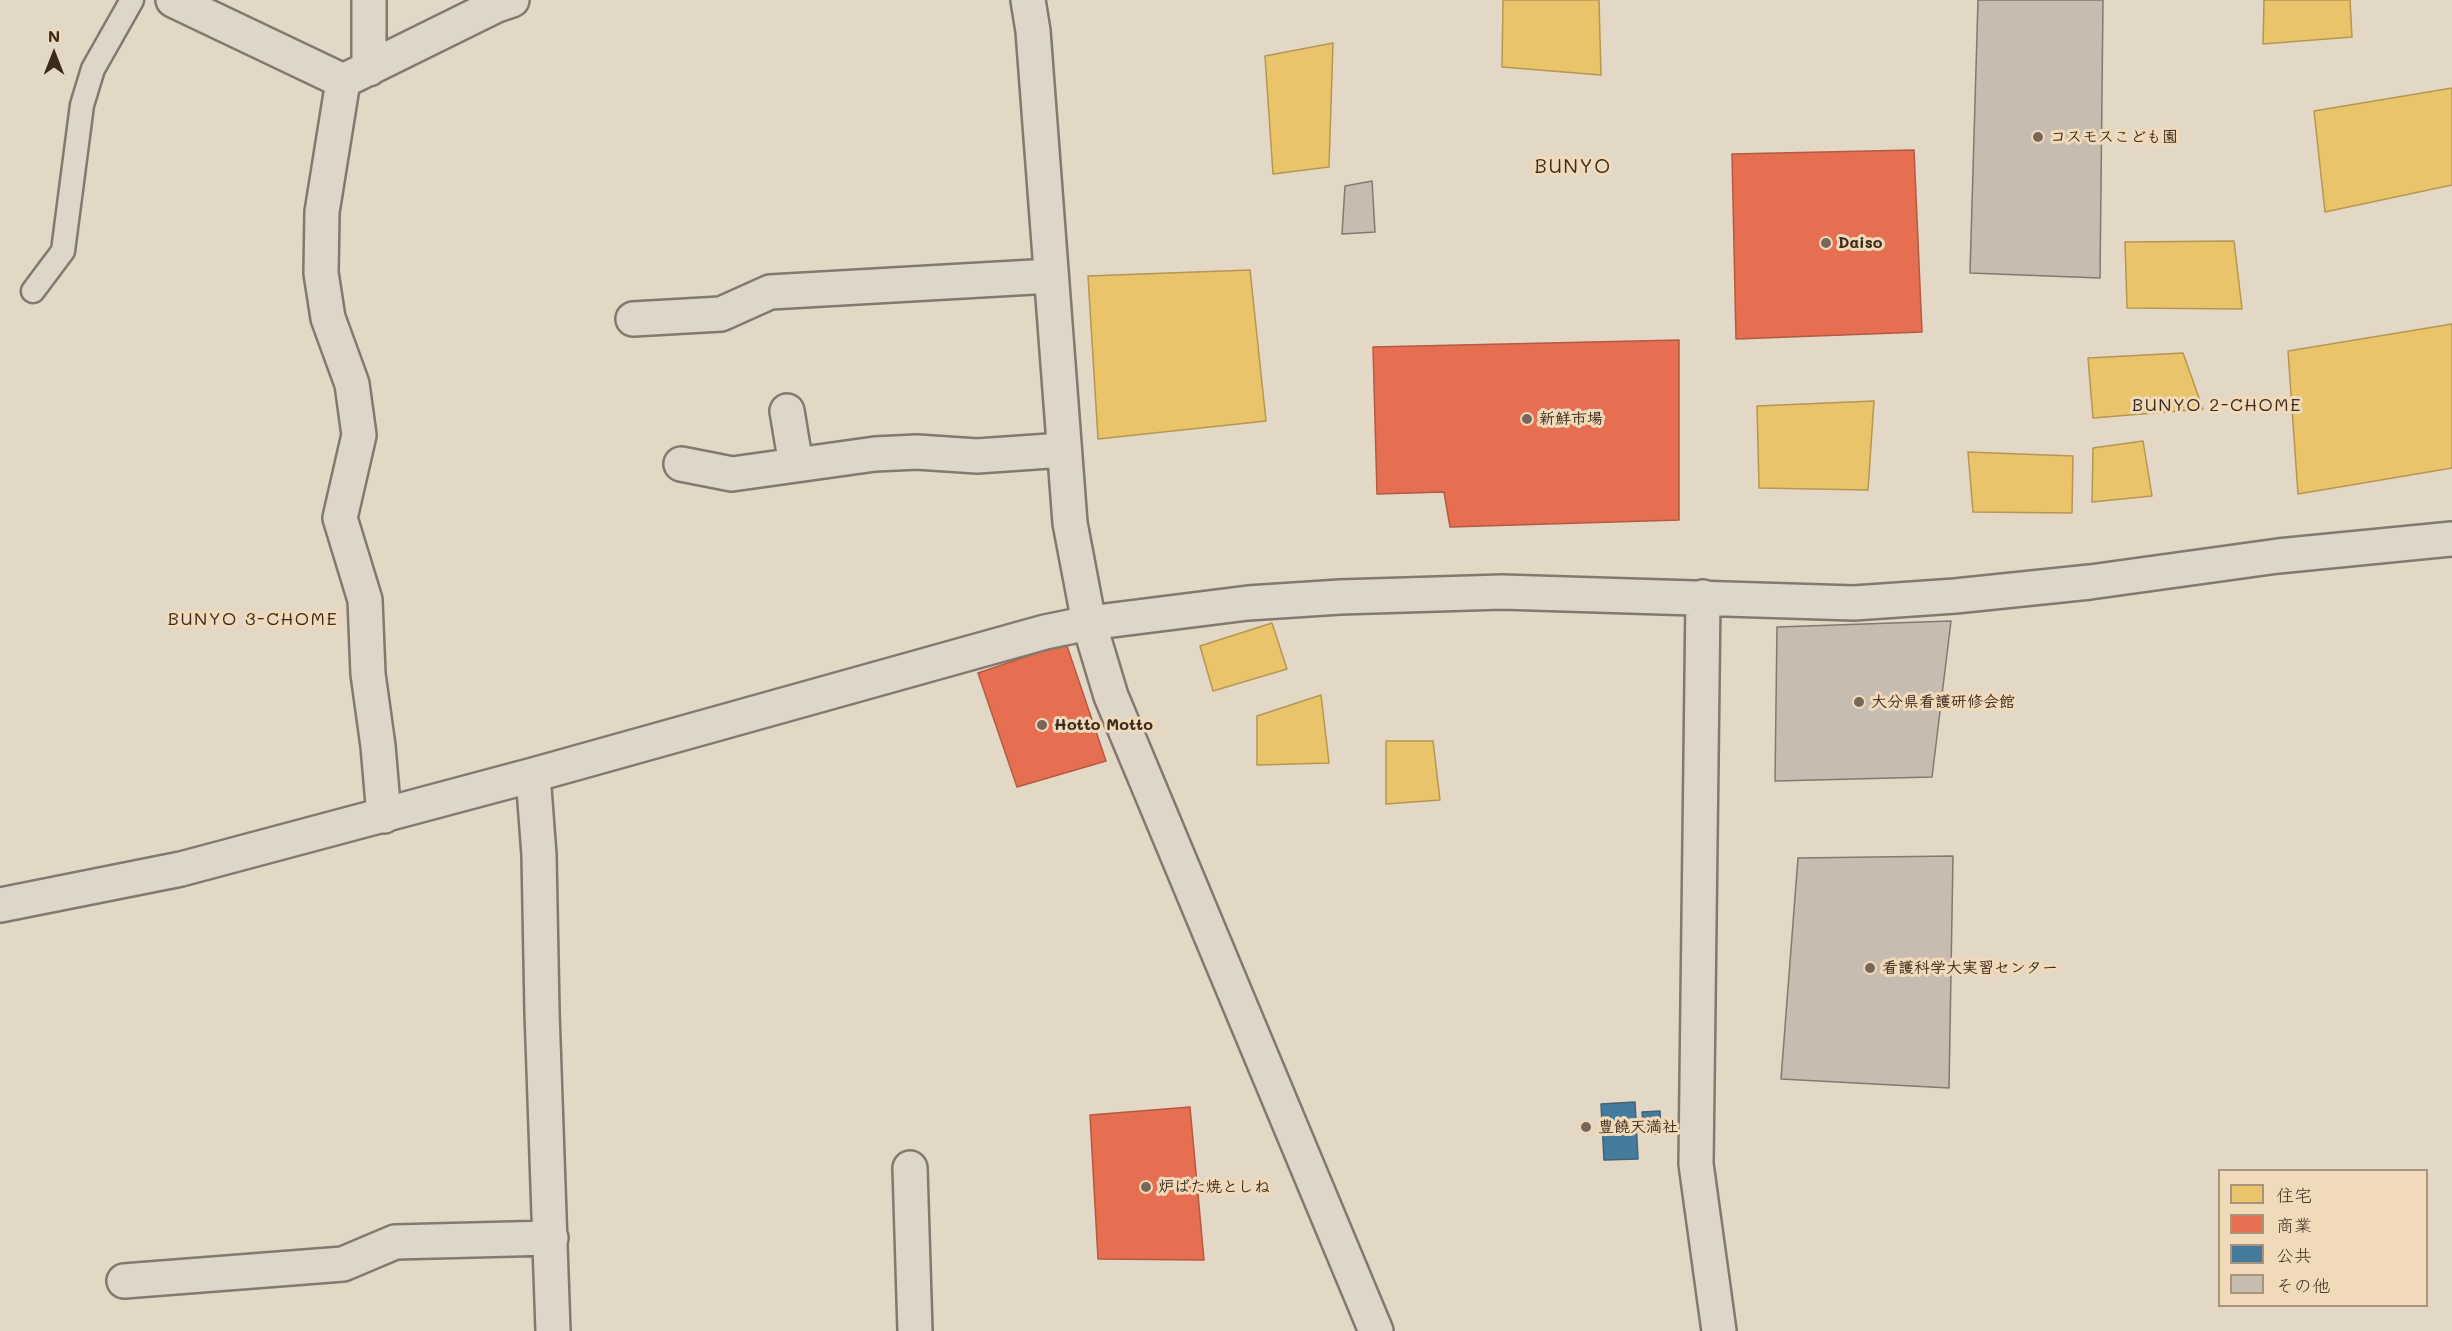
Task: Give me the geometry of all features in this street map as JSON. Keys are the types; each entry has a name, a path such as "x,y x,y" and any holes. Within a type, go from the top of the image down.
{"street":[{"path":"173,0 356,75 497,5 512,0"},
{"path":"369,0 356,75 322,212 321,273 328,318 352,384 359,435 340,518 365,600 368,674 378,746 384,816"},
{"path":"1028,0 1033,31 1070,523 1089,623 1111,696 1376,1331"},
{"path":"633,320 721,314 770,292 1050,276"},
{"path":"787,411 796,465"},
{"path":"681,464 732,474 885,454 917,452 977,456 1064,450"},
{"path":"0,905 181,869 384,816 1045,632 1089,623 1248,603 1340,597 1502,592 1854,603 2091,582 2278,556 2452,539"},
{"path":"1703,597 1696,1164 1719,1331"},
{"path":"533,775 539,855 553,1331"},
{"path":"910,1168 915,1331"},
{"path":"124,1281 343,1264 395,1242 550,1238"}],"lane":[{"path":"33,291 63,251 82,105 93,69 132,0"}],"building: 住宅":[{"path":"1503,0 1599,0 1601,75 1502,67"},
{"path":"2264,0 2350,0 2352,37 2263,44"},
{"path":"1333,43 1329,167 1273,174 1265,56"},
{"path":"2452,88 2452,185 2325,212 2314,111"},
{"path":"2234,241 2242,309 2127,308 2125,242"},
{"path":"1250,270 1266,421 1098,439 1088,276"},
{"path":"2452,324 2452,468 2298,494 2288,351"},
{"path":"2183,353 2203,409 2093,418 2088,358"},
{"path":"1874,401 1868,490 1759,488 1757,406"},
{"path":"2143,441 2152,496 2092,502 2093,448"},
{"path":"1968,452 2073,456 2072,513 1973,512"},
{"path":"1272,623 1287,669 1213,691 1200,646"},
{"path":"1321,695 1329,763 1257,765 1257,716"},
{"path":"1386,741 1433,741 1440,800 1386,804"}],"building: 商業":[{"name":"Daiso","path":"1914,150 1922,332 1736,339 1732,154"},
{"name":"新鮮市場","path":"1679,340 1679,520 1450,527 1444,492 1377,494 1373,347"},
{"path":"1066,643 1106,761 1017,787 978,673"},
{"name":"炉ばた焼としね","path":"1190,1107 1204,1260 1098,1259 1090,1115"}],"building: 公共":[{"path":"1635,1102 1638,1159 1604,1160 1601,1104"},
{"path":"1660,1111 1661,1134 1644,1134 1642,1112"}],"building: その他":[{"name":"コスモスこども園","path":"1978,0 2103,0 2100,278 1970,273"},
{"path":"1372,181 1375,232 1342,234 1345,186"},
{"name":"大分県看護研修会館","path":"1951,621 1932,777 1775,781 1777,627"},
{"name":"看護科学大実習センター","path":"1953,856 1949,1088 1781,1079 1798,858"}],"place":[{"name":"コスモスこども園","path":"2038,137"},
{"name":"Daiso","path":"1826,243"},
{"name":"新鮮市場","path":"1527,419"},
{"name":"大分県看護研修会館","path":"1859,702"},
{"name":"Hotto Motto","path":"1042,725"},
{"name":"看護科学大実習センター","path":"1870,968"},
{"name":"豊饒天満社","path":"1586,1127"},
{"name":"炉ばた焼としね","path":"1146,1187"}],"district":[{"name":"BUNYO","path":"1573,167"},
{"name":"BUNYO 2-CHOME","path":"2217,405"},
{"name":"BUNYO 3-CHOME","path":"253,619"}]}
